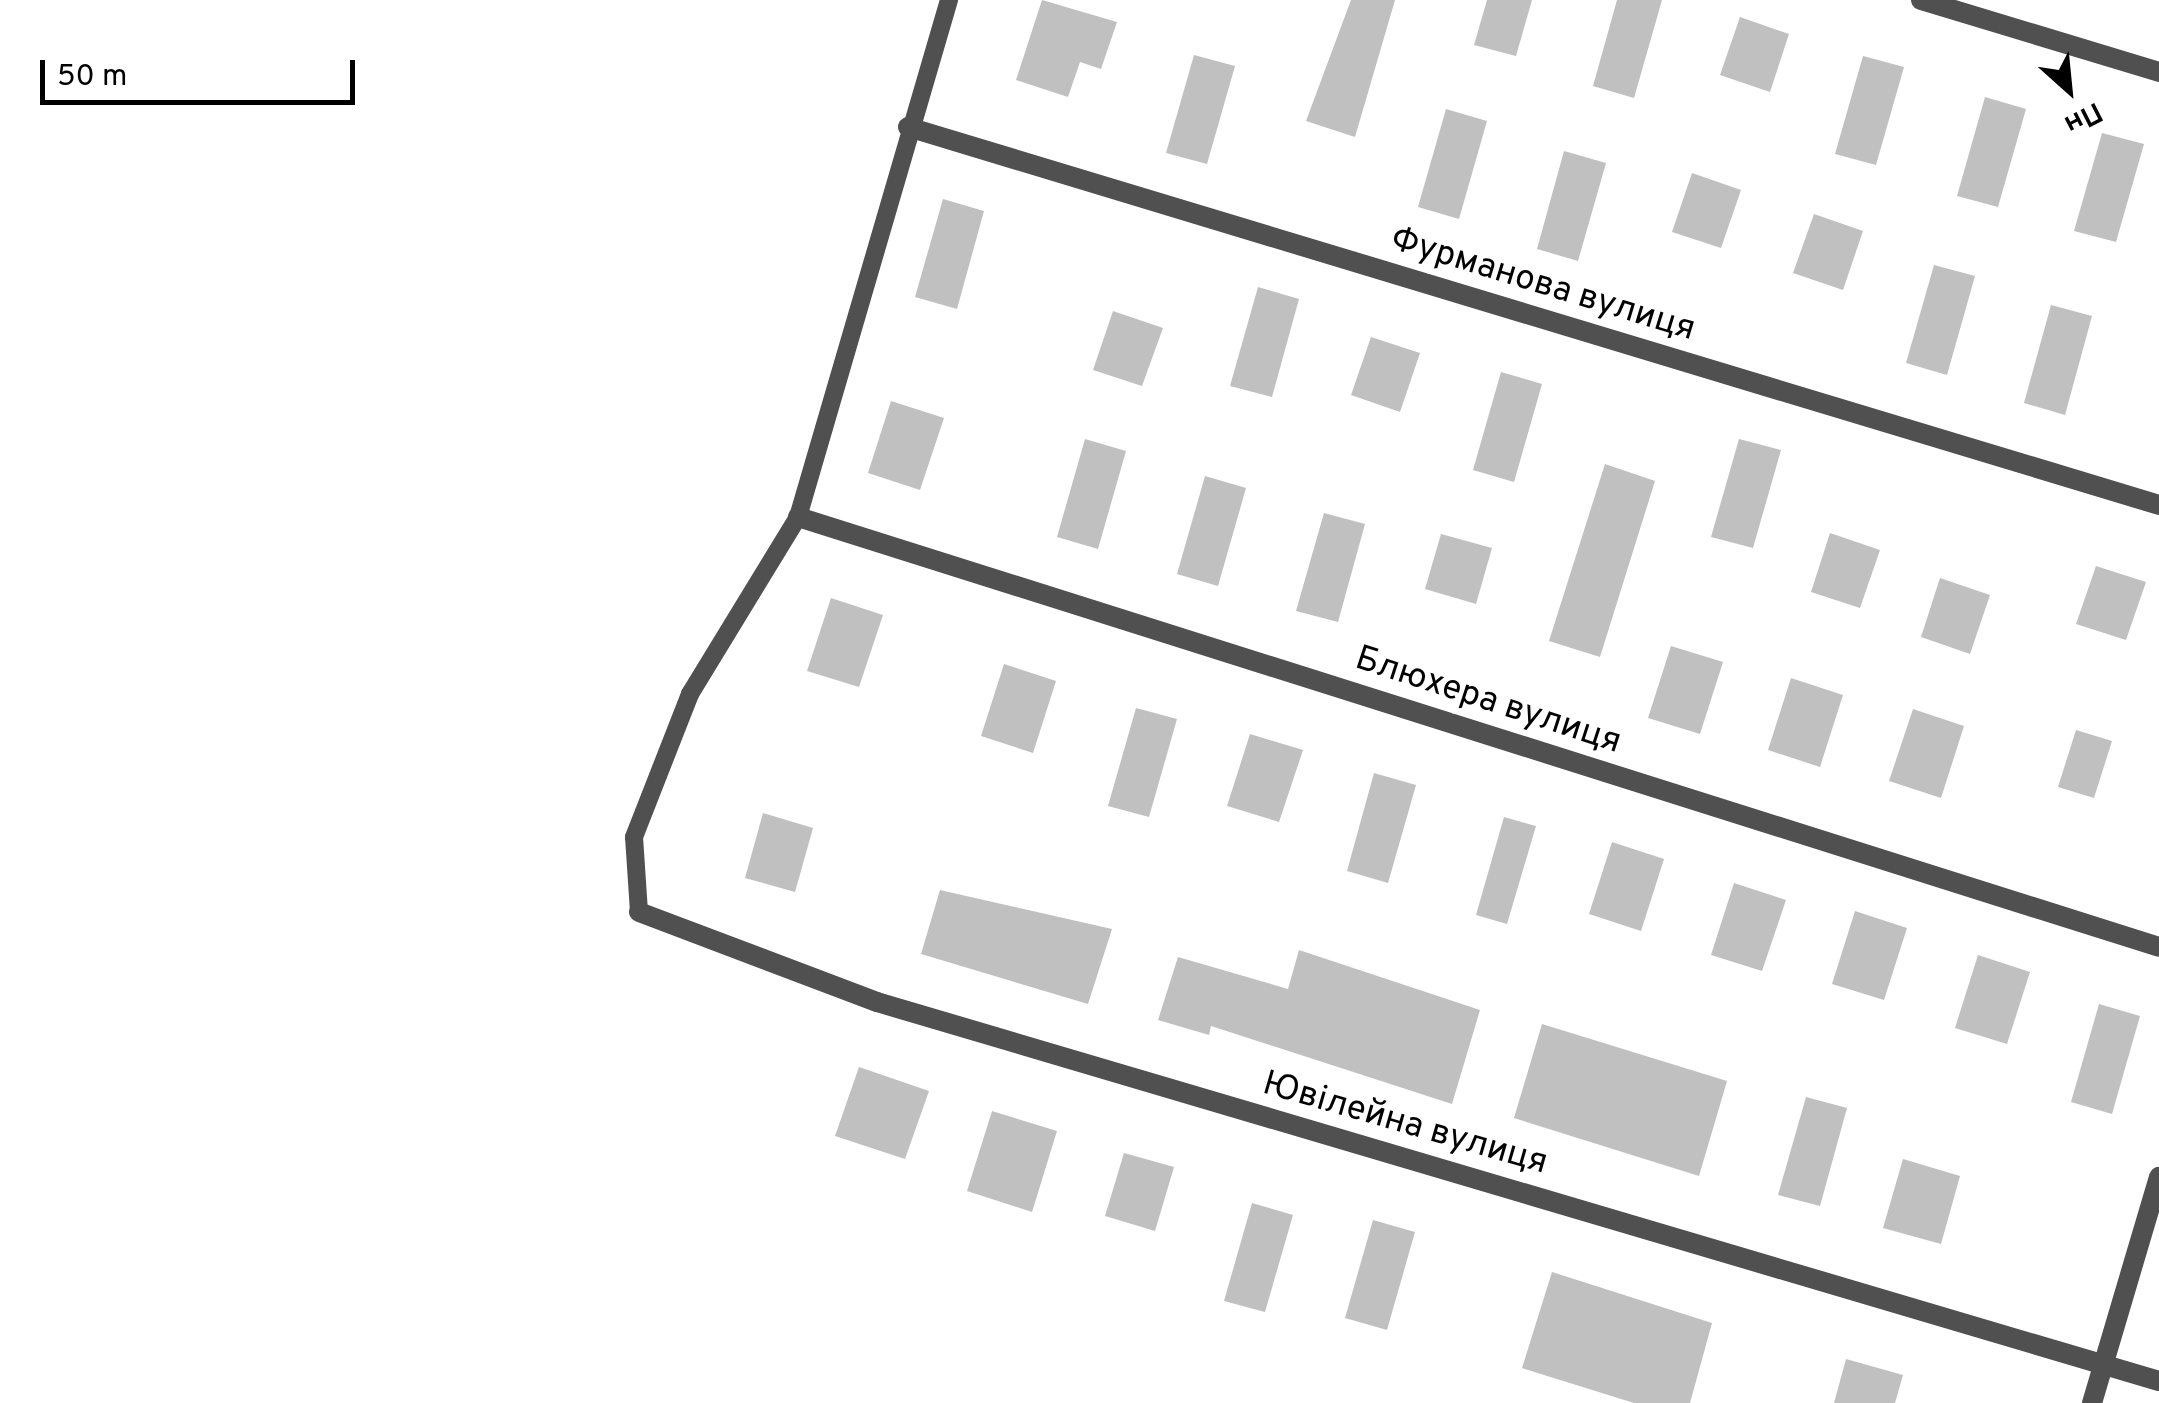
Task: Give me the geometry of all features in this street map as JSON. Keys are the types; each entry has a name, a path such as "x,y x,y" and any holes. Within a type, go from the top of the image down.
{"street":[{"path":"1921,0 2159,72"},
{"name":"Фурманова вулиця","path":"908,127 2159,504"},
{"name":"Блюхера вулиця","path":"798,517 2159,947"},
{"name":"Ювілейна вулиця","path":"639,912 876,1002 2159,1382"},
{"path":"2092,1403 2159,1177"}],"lane":[{"path":"639,912 634,837 690,694 798,517 908,127 950,0"}],"building":[{"path":"1042,0 1117,22 1101,69 1080,62 1068,97 1016,80"},
{"path":"1351,0 1395,0 1355,137 1306,121"},
{"path":"1487,0 1532,0 1516,56 1474,45"},
{"path":"1617,0 1662,0 1634,98 1593,86"},
{"path":"1740,17 1789,34 1770,92 1720,75"},
{"path":"1194,55 1235,66 1207,164 1166,153"},
{"path":"1863,56 1904,67 1876,165 1835,154"},
{"path":"1985,97 2026,109 1998,207 1957,196"},
{"path":"1446,109 1487,121 1459,219 1418,207"},
{"path":"2102,133 2144,144 2116,242 2074,231"},
{"path":"1564,151 1606,163 1578,261 1537,249"},
{"path":"1692,173 1741,190 1721,248 1672,232"},
{"path":"943,199 984,211 957,309 915,297"},
{"path":"1814,214 1863,231 1843,290 1793,273"},
{"path":"1934,265 1975,276 1947,375 1906,363"},
{"path":"1258,287 1299,299 1272,397 1230,386"},
{"path":"2051,305 2092,316 2065,415 2024,403"},
{"path":"1113,311 1163,328 1142,386 1093,370"},
{"path":"1371,337 1420,353 1400,412 1351,395"},
{"path":"1501,372 1542,384 1514,482 1473,470"},
{"path":"891,401 944,418 920,490 868,473"},
{"path":"1085,439 1126,451 1098,549 1057,537"},
{"path":"1739,439 1781,450 1753,548 1711,537"},
{"path":"1605,464 1655,481 1600,657 1549,641"},
{"path":"1205,476 1246,488 1218,586 1177,574"},
{"path":"1324,513 1365,524 1338,622 1296,611"},
{"path":"1830,533 1880,550 1860,608 1811,592"},
{"path":"1441,534 1492,548 1476,604 1425,589"},
{"path":"2096,566 2146,582 2126,640 2076,624"},
{"path":"1940,578 1990,595 1970,654 1921,637"},
{"path":"831,598 883,615 859,687 807,671"},
{"path":"1671,646 1723,662 1700,734 1648,718"},
{"path":"1004,664 1056,681 1033,753 981,736"},
{"path":"1791,678 1843,695 1820,767 1768,750"},
{"path":"1136,708 1177,719 1149,817 1108,806"},
{"path":"1913,709 1964,726 1941,798 1889,781"},
{"path":"2076,730 2112,741 2094,798 2058,787"},
{"path":"1250,734 1303,750 1279,822 1227,806"},
{"path":"1374,773 1416,785 1388,883 1347,871"},
{"path":"763,813 813,828 795,892 745,878"},
{"path":"1504,817 1536,826 1507,924 1476,915"},
{"path":"1612,842 1664,859 1641,931 1589,914"},
{"path":"1734,883 1786,900 1762,971 1711,955"},
{"path":"940,890 1112,929 1088,1004 921,954"},
{"path":"1855,911 1907,928 1884,1000 1832,984"},
{"path":"1299,950 1480,1010 1452,1104 1211,1026 1209,1035 1158,1020 1178,957 1288,989"},
{"path":"1978,955 2030,972 2007,1044 1955,1028"},
{"path":"2099,1004 2140,1016 2112,1114 2071,1102"},
{"path":"1542,1024 1727,1081 1699,1176 1514,1118"},
{"path":"859,1067 929,1091 905,1159 835,1136"},
{"path":"1806,1097 1847,1108 1820,1206 1778,1195"},
{"path":"992,1111 1057,1131 1032,1212 967,1191"},
{"path":"1124,1153 1174,1167 1155,1231 1105,1216"},
{"path":"1903,1159 1960,1176 1941,1244 1883,1228"},
{"path":"1252,1203 1293,1215 1265,1312 1224,1301"},
{"path":"1373,1220 1415,1232 1387,1330 1345,1318"},
{"path":"1552,1272 1712,1323 1690,1403 1634,1403 1522,1368"},
{"path":"1846,1359 1903,1375 1895,1403 1834,1403"}]}
